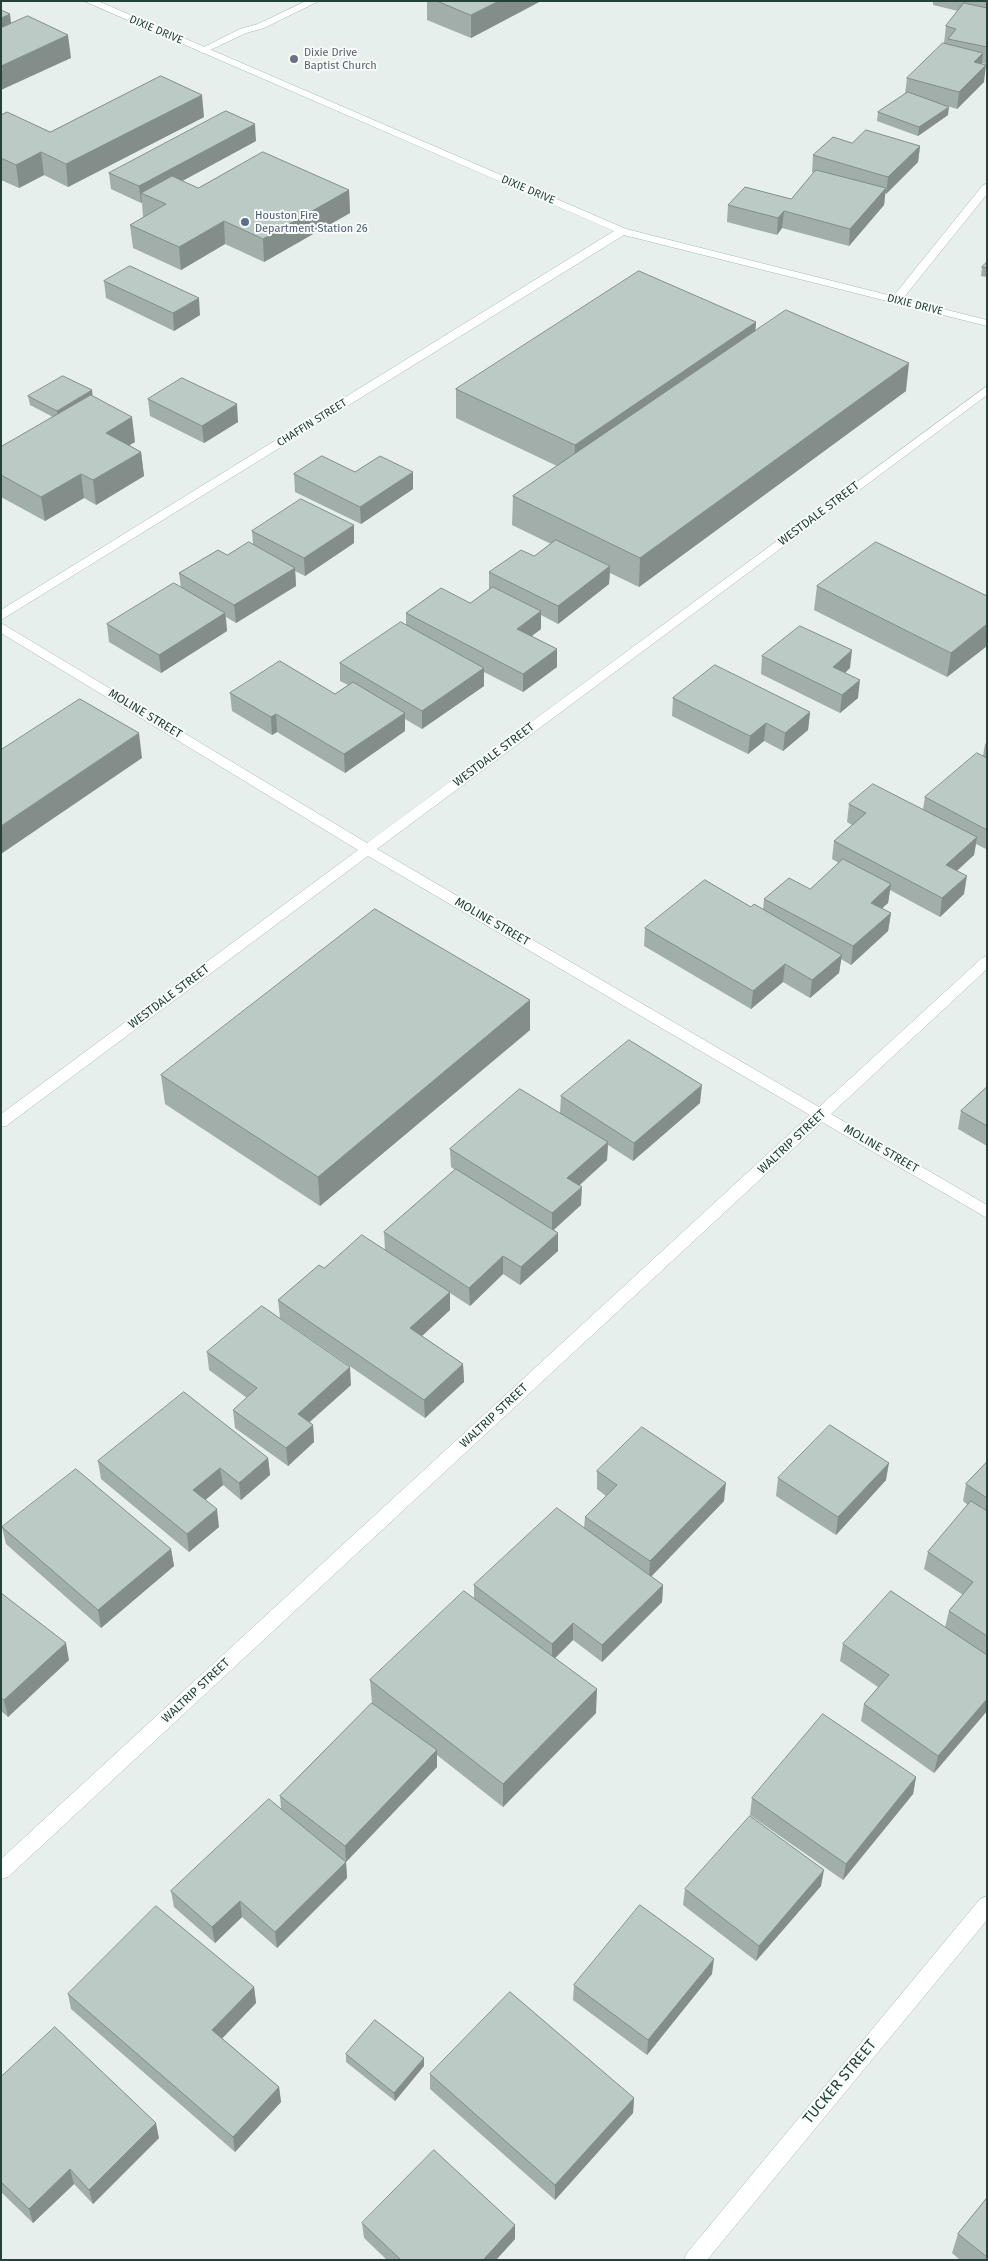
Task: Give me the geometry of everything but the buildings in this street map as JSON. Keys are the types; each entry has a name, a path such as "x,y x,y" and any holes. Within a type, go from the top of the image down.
{"street":[{"name":"DIXIE DRIVE","path":"88,1 622,231 987,323"},
{"path":"203,50 243,31 262,26 314,1"},
{"path":"896,300 987,187"},
{"name":"CHAFFIN STREET","path":"1,616 622,231"},
{"name":"WESTDALE STREET","path":"1,1122 987,389"},
{"name":"MOLINE STREET","path":"1,627 367,849 987,1212"},
{"name":"WALTRIP STREET","path":"1,1871 987,962"},
{"name":"TUCKER STREET","path":"694,2260 987,1905"}],"place":[{"name":"Dixie Drive Baptist Church","path":"294,59"},
{"name":"Houston Fire Department Station 26","path":"245,222"}]}
